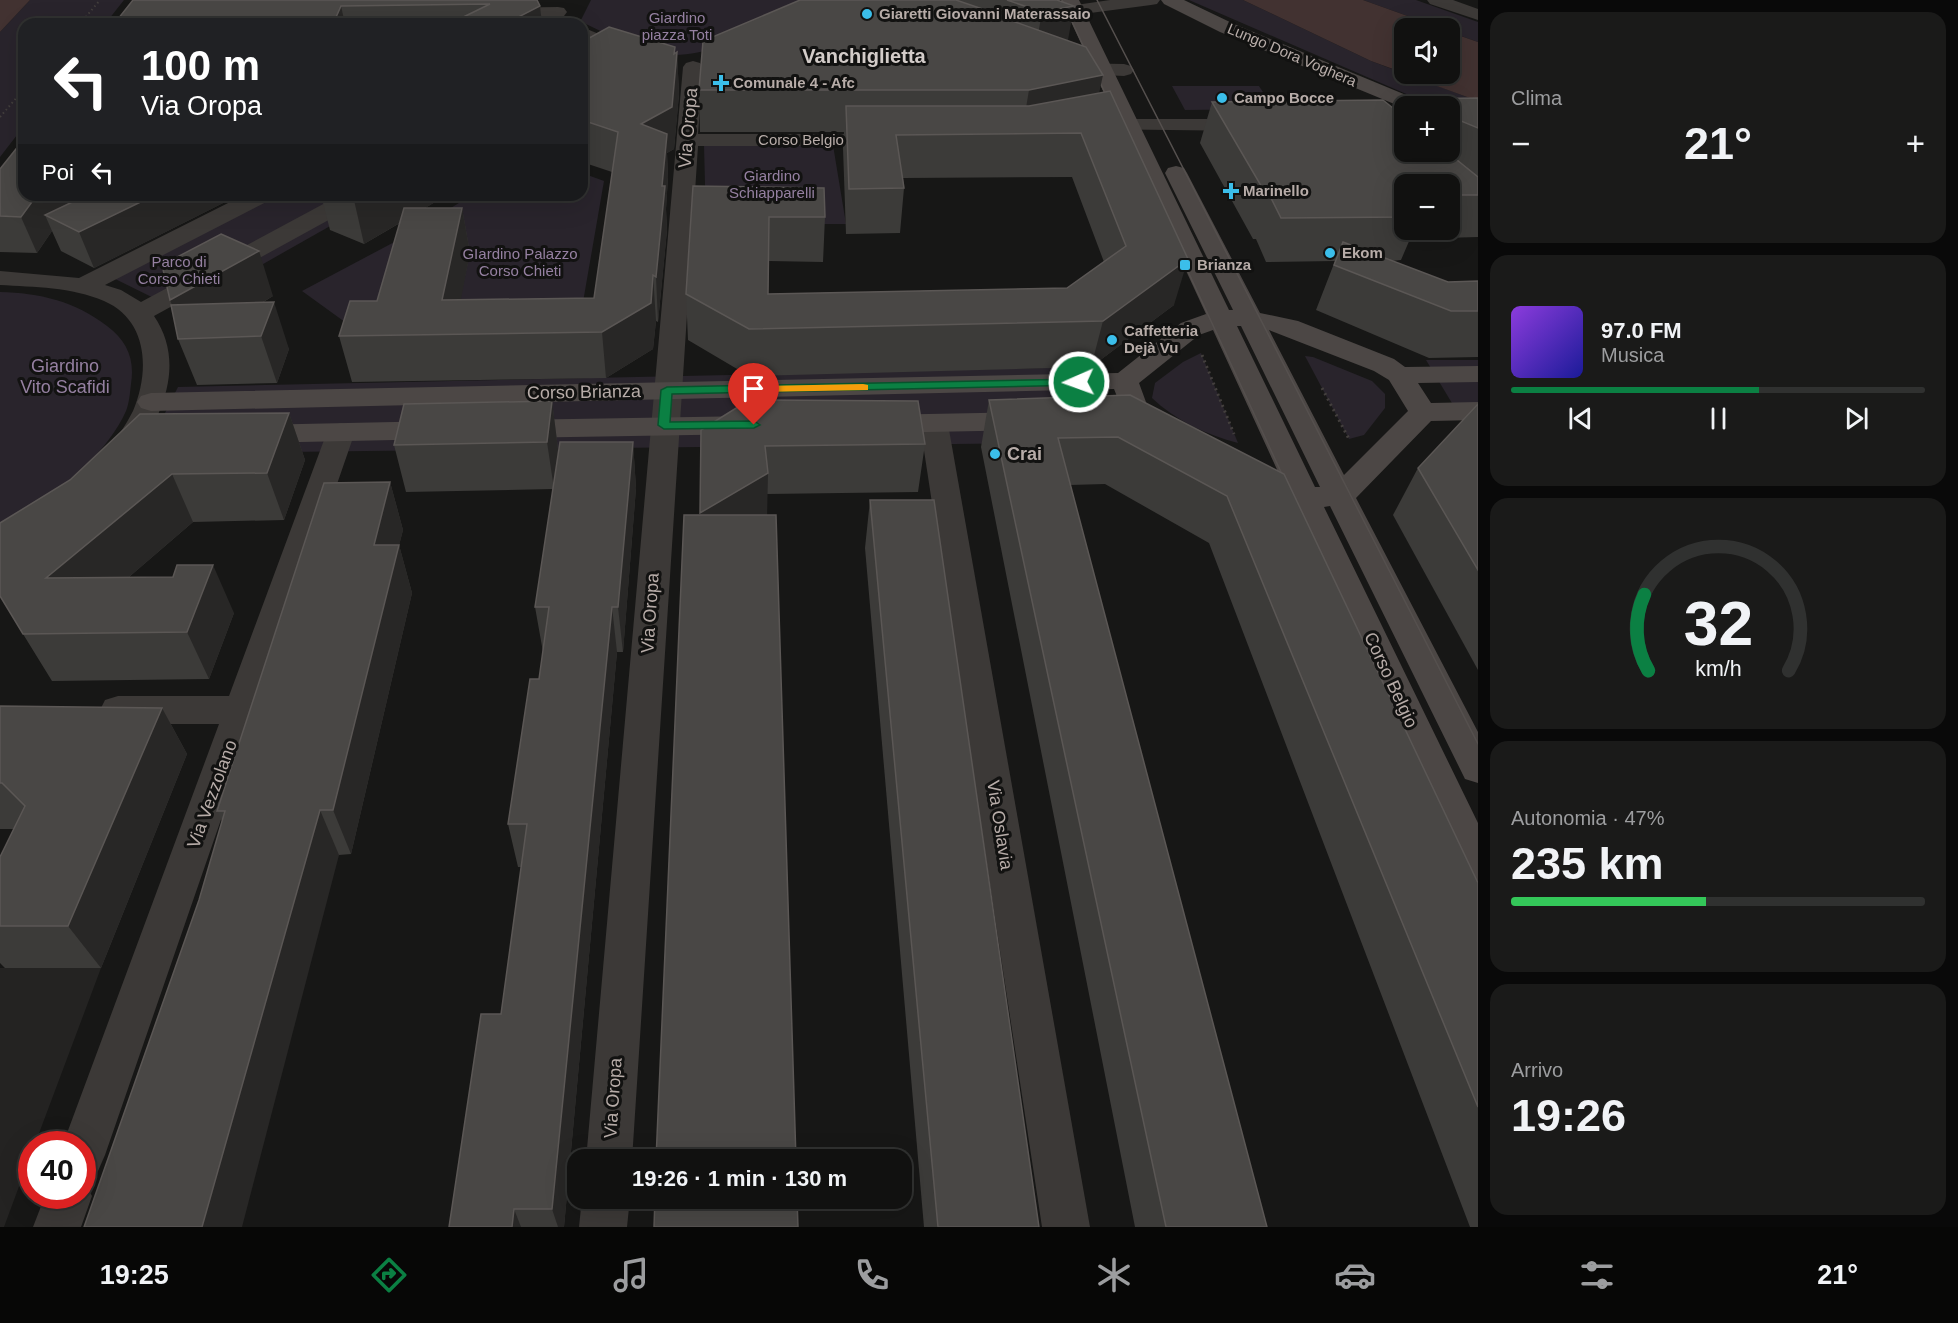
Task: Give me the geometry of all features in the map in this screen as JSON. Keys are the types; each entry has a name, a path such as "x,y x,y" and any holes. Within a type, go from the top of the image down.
{"street":[{"name":"Corso Belgio","path":"1151,0 1082,4 1114,70 1152,124 1478,768"},
{"name":"Lungo Dora Voghera","path":"1170,0 1386,104 1394,105"},
{"path":"1436,0 1478,15"},
{"path":"484,13 565,12"},
{"path":"588,36 649,60"},
{"path":"601,62 621,50"},
{"name":"Via Oropa","path":"610,1149 693,64"},
{"path":"1053,67 1114,70"},
{"name":"Corso Belgio","path":"1114,70 1129,125 1478,864"},
{"path":"1072,130 1093,125 1267,125"},
{"name":"Corso Belgio","path":"687,140 915,140"},
{"path":"83,286 250,201"},
{"path":"140,313 346,201"},
{"path":"0,278 83,286 116,297 140,313 156,353 156,384 146,418 108,466"},
{"path":"1423,412 1399,375 1384,365 1289,327 1249,318 1220,318 1190,329 1125,381 1125,418 1251,476 1304,497 1341,496 1423,412 1478,411"},
{"path":"1399,375 1478,374"},
{"name":"Corso Brianza","path":"151,402 1125,381"},
{"path":"852,424 1053,420"},
{"name":"Corso Brianza","path":"224,435 782,424"},
{"name":"Via Oslavia","path":"934,424 1066,1227"},
{"name":"Via Vezzolano","path":"91,1131 341,432"},
{"path":"134,436 165,436"},
{"path":"92,710 242,710"},
{"path":"57,1227 63,1209"},
{"path":"603,1227 605,1209"}],"path":[{"path":"85,18 100,0"},
{"path":"0,117 18,96"},
{"path":"1201,353 1238,443"},
{"path":"1322,387 1349,439"}],"shaded area":[{"path":"0,0 30,0 0,32"},
{"path":"1243,0 1363,0 1413,18 1394,18 1394,69 1371,61"},
{"path":"1460,36 1478,42 1478,101 1431,84 1460,84"},
{"path":"0,968 101,968 40,1131 18,1131 18,1189 4,1227 0,1227"}],"green space":[{"path":"30,0 124,0 110,18 18,18 18,134 0,157 0,32"},
{"name":"Giardino piazza Toti","path":"591,0 811,0 731,42 710,50 688,54 666,55 645,50 588,25 588,18 582,18"},
{"path":"1189,0 1243,0 1371,61 1394,70 1394,84 1433,84 1478,101 1460,103 1460,96 1411,96"},
{"path":"1363,0 1416,0 1478,22 1478,42 1460,36 1460,18 1413,18"},
{"name":"Campo Bocce","path":"1172,86 1259,86 1274,109 1185,110"},
{"name":"Giardino Schiapparelli","path":"704,145 833,145 846,224 706,224"},
{"name":"GIardino Palazzo Corso Chieti","path":"588,175 604,181 578,331 349,325 302,291 400,239 462,201 588,201"},
{"name":"Parco di Corso Chieti","path":"243,201 374,201 180,311 101,272"},
{"name":"Giardino Vito Scafidi","path":"0,292 29,294 56,300 95,317 114,332 124,344 132,366 132,375 126,411 116,430 103,447 71,480 0,535"},
{"path":"1201,353 1238,443 1192,426 1171,414 1152,398 1155,383 1183,362"},
{"path":"1305,356 1313,357 1372,381 1385,394 1385,408 1364,435 1349,439"},
{"path":"1426,360 1478,360 1478,433 1470,433"},
{"path":"1091,367 1117,442 286,452 153,437 178,387"}],"building":[{"path":"133,0 537,0 540,6 517,18 461,18 490,4 341,6 336,18 119,18"},
{"path":"800,0 956,0 1086,47 1103,75 1029,90 699,90 703,41"},
{"path":"1007,0 1057,0 1074,6 1042,12"},
{"path":"609,27 675,47 674,54 677,52 672,107 641,124 667,134 662,186 665,186 656,277 653,275 651,303 602,332 339,336 350,301 377,301 404,208 462,208 442,300 594,298 618,132 588,122 588,39"},
{"path":"1110,91 1188,259 1103,321 749,329 686,294 693,186 824,188 825,217 769,217 768,294 1067,288 1126,246 1081,133 896,135 904,188 849,189 846,106 1029,106"},
{"path":"1460,98 1478,98 1478,128 1460,121"},
{"path":"1383,100 1394,109 1394,162 1459,162 1478,177 1478,195 1460,195 1460,174 1394,174 1394,217 1281,218 1212,102"},
{"path":"18,146 18,201 33,201 21,217 0,216 0,169"},
{"path":"74,201 143,201 79,232 45,215"},
{"path":"221,234 259,251 170,300 162,265"},
{"path":"1343,242 1448,282 1478,281 1478,311 1451,311 1334,265"},
{"path":"274,302 261,336 178,339 171,305"},
{"path":"1130,395 1284,474 1478,883 1478,1107 1227,496 1118,437 1058,438 1267,1227 1166,1227 989,400"},
{"path":"749,400 918,401 925,444 765,446 768,473 700,513 701,430"},
{"path":"552,401 547,442 394,445 404,404"},
{"path":"1478,404 1478,570 1418,468"},
{"path":"289,413 267,473 172,474 46,578 173,577 177,565 213,565 187,632 23,634 0,596 0,523 70,480 140,414"},
{"path":"560,442 633,442 618,607 612,607 552,1209 514,1209 512,1227 449,1227 481,1014 501,1014 527,824 508,824 530,679 539,679 549,607 535,607"},
{"path":"390,482 374,545 399,545 333,810 320,810 202,1227 84,1227 90,1209 96,1209 96,1193 199,900 225,811 217,811 324,483"},
{"path":"870,500 934,500 1039,1227 938,1227"},
{"path":"684,515 776,515 796,1149 656,1149"},
{"path":"0,706 162,708 68,926 0,926 0,857 25,806 0,783"},
{"path":"655,1209 797,1209 798,1227 654,1227"}],"tram line":[{"path":"1062,0 1111,106"},
{"path":"1097,0 1478,744"},
{"path":"1178,250 1288,487"}],"slow traffic":[{"path":"756,389 863,388"}],"place":[{"name":"Giaretti Giovanni Materassaio","path":"867,14"},
{"name":"Comunale 4 - Afc","path":"721,83"},
{"name":"Campo Bocce","path":"1222,98"},
{"name":"Marinello","path":"1231,191"},
{"name":"Ekom","path":"1330,253"},
{"name":"Brianza","path":"1185,265"},
{"name":"Caffetteria Dejà Vu","path":"1112,340"},
{"name":"Crai","path":"995,454"}],"district":[{"name":"Vanchiglietta","path":"864,56"}],"route":[{"path":"754,425 664,425 667,390 930,387 1079,382"}]}
